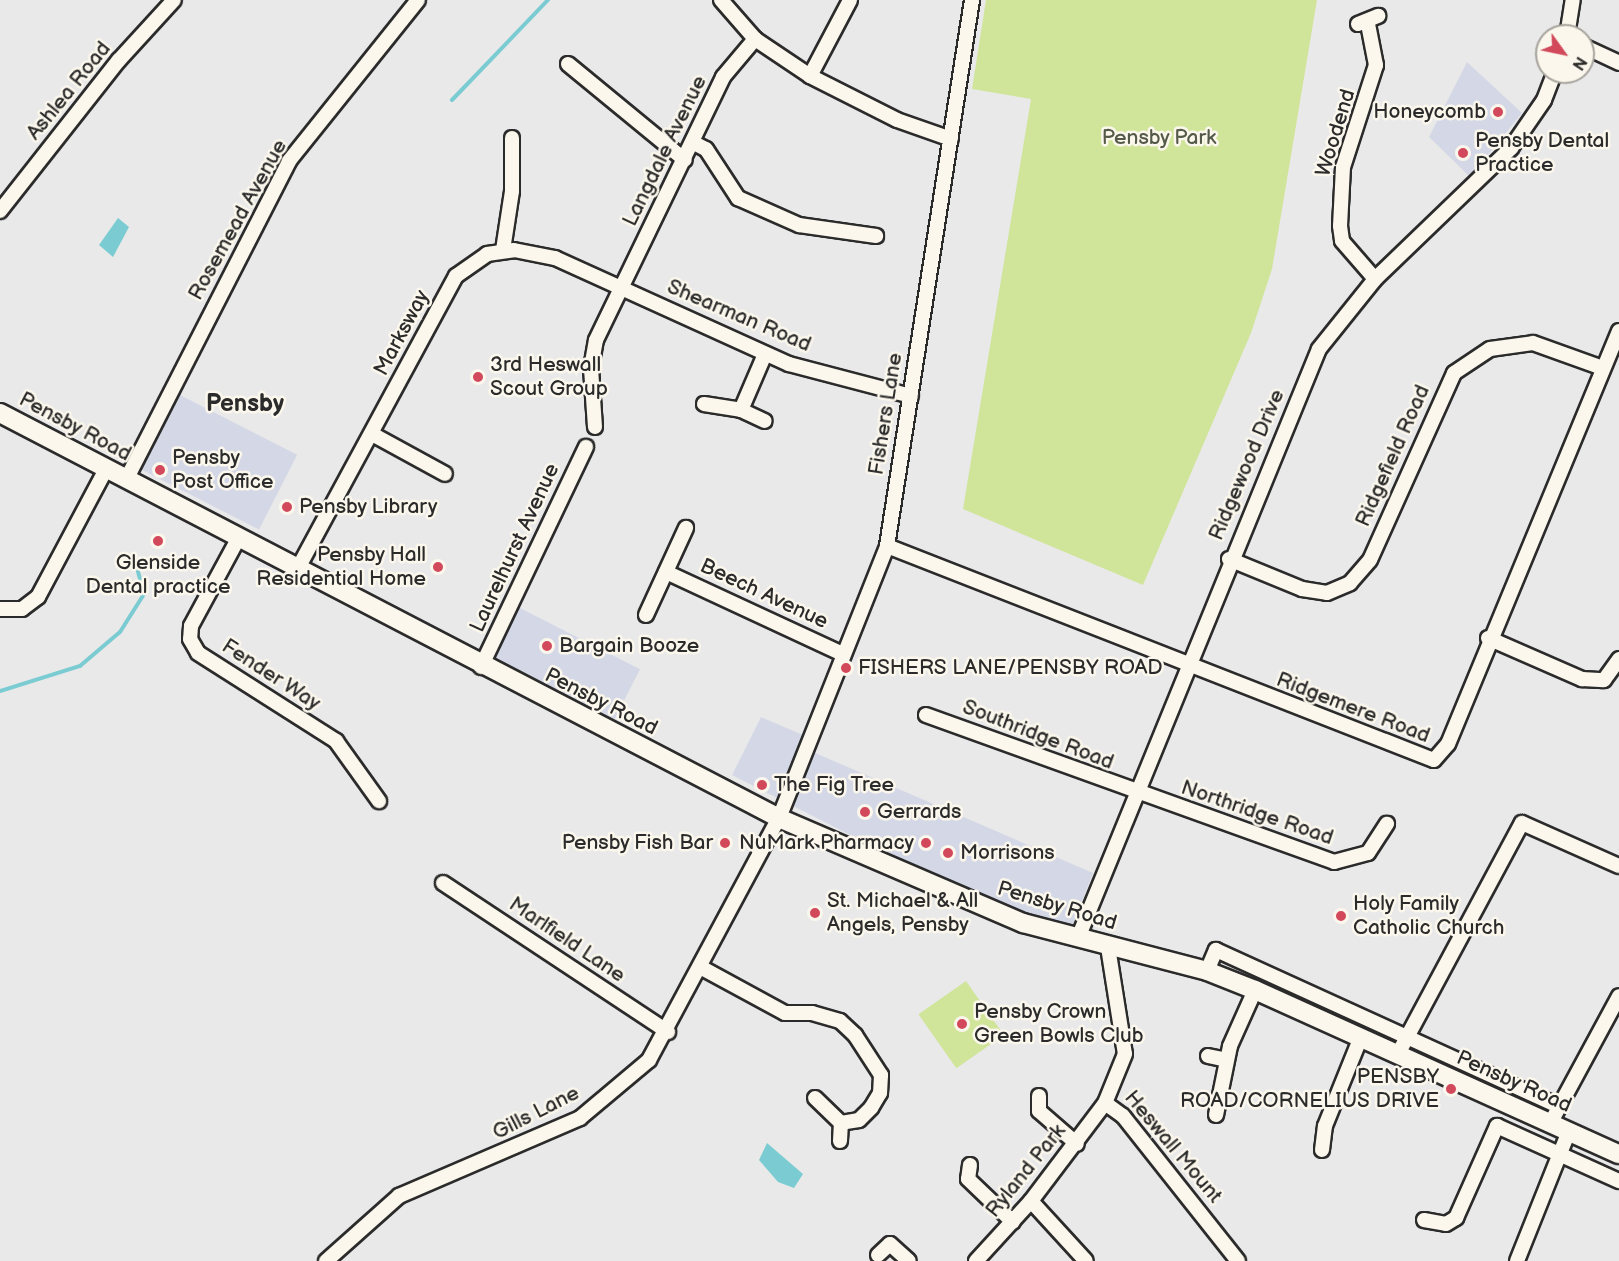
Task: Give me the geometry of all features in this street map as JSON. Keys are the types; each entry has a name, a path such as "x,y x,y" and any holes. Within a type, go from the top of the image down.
{"main road":[{"name":"Pensby Road","path":"0,413 481,667 779,818 1014,920 1108,947 1207,971 1255,990 1398,1054 1555,1114 1569,1131 1619,1154"}],"street":[{"name":"Ashlea Road","path":"0,211 119,60 174,0"},
{"name":"Rosemead Avenue","path":"126,480 289,162 418,0"},
{"path":"721,0 755,39 810,76 897,120 951,139"},
{"path":"810,76 850,0"},
{"name":"Fishers Lane","path":"779,818 887,546 972,0"},
{"path":"1569,24 1574,0"},
{"name":"Woodend","path":"1368,21 1376,65 1343,167 1340,226 1342,241 1376,279"},
{"name":"Langdale Avenue","path":"622,287 694,143 723,77 755,39"},
{"path":"1595,52 1619,63"},
{"path":"566,64 685,160"},
{"name":"Ridgewood Drive","path":"1078,938 1185,666 1318,349 1376,279 1511,148 1544,100 1550,84"},
{"path":"503,250 512,191 512,138"},
{"path":"694,143 714,160 728,189 744,201 799,225 876,236"},
{"name":"Marksway","path":"297,570 456,276 478,257 503,250 555,258 622,287"},
{"path":"595,427 591,368 596,340 622,287"},
{"name":"Shearman Road","path":"622,287 765,354 911,396"},
{"name":"Ridgemere Road","path":"887,546 1185,666 1434,760 1442,757 1488,638 1619,331"},
{"name":"Ridgefield Road","path":"1229,559 1302,589 1327,592 1350,583 1370,560 1454,373 1490,349 1533,343 1603,368"},
{"path":"741,410 765,354"},
{"path":"704,404 741,410 765,421"},
{"path":"372,434 445,474"},
{"name":"Laurelhurst Avenue","path":"481,667 586,447"},
{"path":"0,609 22,609 38,597 106,469"},
{"name":"Beech Avenue","path":"645,615 686,528"},
{"name":"Fender Way","path":"238,539 191,626 190,639 198,653 336,741 379,801"},
{"name":"Beech Avenue","path":"666,572 843,654"},
{"path":"1488,638 1582,679 1604,680 1619,659"},
{"name":"Southridge Road","path":"926,716 1135,794"},
{"name":"Northridge Road","path":"1135,794 1334,862 1368,853 1387,824"},
{"name":"Gills Lane","path":"326,1261 399,1196 580,1118 648,1060 668,1032 779,818"},
{"path":"1398,1054 1522,823 1619,866"},
{"name":"Marlfield Lane","path":"443,884 668,1032"},
{"name":"Heswall Mount","path":"1108,947 1125,1054 1105,1103 1123,1116 1238,1261"},
{"name":"Pensby Road","path":"1207,971 1216,950 1409,1034 1555,1114"},
{"path":"702,968 784,1013 840,1021 855,1035 881,1075 880,1092 859,1120 841,1123"},
{"path":"1293,1006 1302,988"},
{"path":"1216,1115 1227,1060 1255,990"},
{"path":"1555,1114 1619,996"},
{"path":"1322,1150 1325,1126 1361,1037"},
{"path":"1208,1056 1227,1060"},
{"path":"1039,1096 1033,1111 1077,1144"},
{"path":"816,1098 841,1123 840,1141"},
{"name":"Ryland Park","path":"976,1261 1031,1201 1077,1144 1105,1103"},
{"path":"1424,1220 1446,1224 1456,1218 1497,1126 1619,1181"},
{"path":"1517,1261 1569,1131"},
{"path":"965,1176 1013,1222"},
{"path":"1031,1201 1086,1261"},
{"path":"878,1256 890,1244 909,1261"}],"shaded area":[{"path":"1467,62 1522,113 1470,177 1429,137"},
{"path":"176,393 297,455 259,530 138,468"},
{"path":"518,607 640,669 615,719 493,657"},
{"path":"761,717 803,735 799,746 1093,873 1071,929 955,888 732,775"}],"green space":[{"name":"Pensby Park","path":"986,0 1317,0 1272,269 1251,333 1143,585 963,509 1031,99 972,89"},
{"name":"Pensby Crown Green Bowls Club","path":"966,981 1004,1035 956,1068 918,1014"}],"water":[{"path":"118,218 129,227 113,257 99,245"},
{"path":"767,1143 803,1174 794,1188 778,1182 759,1160"}],"waterway":[{"path":"452,100 548,0"},
{"path":"0,691 80,666 120,632 144,594 134,556"}],"place":[{"name":"Honeycomb","path":"1498,112"},
{"name":"Pensby Dental Practice","path":"1463,153"},
{"name":"3rd Heswall Scout Group","path":"478,377"},
{"name":"Pensby Post Office","path":"160,470"},
{"name":"Pensby Library","path":"287,507"},
{"name":"Glenside Dental practice","path":"158,541"},
{"name":"Pensby Hall Residential Home","path":"438,567"},
{"name":"Bargain Booze","path":"547,646"},
{"name":"FISHERS LANE/PENSBY ROAD","path":"846,668"},
{"name":"The Fig Tree","path":"762,785"},
{"name":"Gerrards","path":"865,812"},
{"name":"Pensby Fish Bar","path":"725,843"},
{"name":"NuMark Pharmacy","path":"926,843"},
{"name":"Morrisons","path":"948,853"},
{"name":"St. Michael & All Angels, Pensby","path":"815,913"},
{"name":"Holy Family Catholic Church","path":"1341,916"},
{"name":"Pensby Crown Green Bowls Club","path":"962,1024"},
{"name":"PENSBY ROAD/CORNELIUS DRIVE","path":"1451,1089"}],"district":[{"name":"Pensby","path":"245,404"}]}
